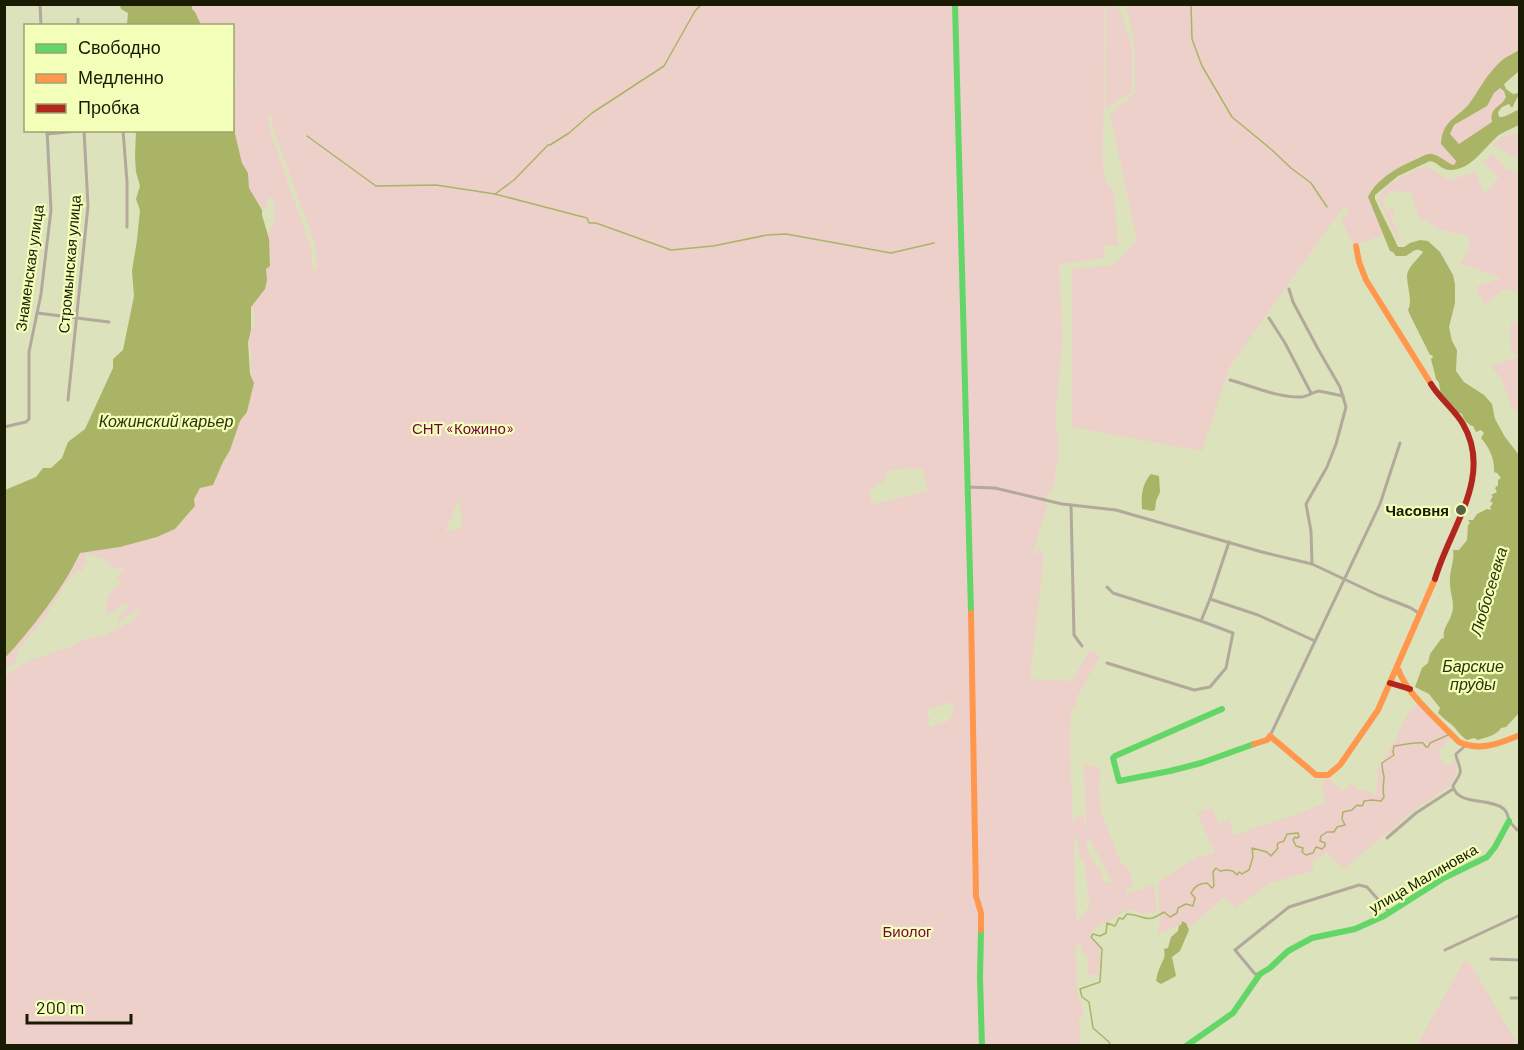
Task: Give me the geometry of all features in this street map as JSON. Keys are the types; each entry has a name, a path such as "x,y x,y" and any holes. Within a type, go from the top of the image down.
{"street":[{"path":"40,4 41,24"},
{"path":"955,4 971,575 976,896 981,913 982,1046"},
{"path":"78,19 78,24"},
{"name":"Знаменская улица","path":"4,427 26,422 29,419 29,352 41,294 51,210 47,132"},
{"name":"Стромынская улица","path":"68,400 88,206 85,132"},
{"path":"123,132 127,182 127,227"},
{"path":"1269,736 1316,775 1328,775 1340,765 1378,710 1396,675 1397,666 1464,510 1475,462 1469,436 1462,422 1437,394 1366,280 1356,246"},
{"path":"1289,289 1293,302 1340,387 1346,407 1327,467 1306,504 1311,531 1312,564"},
{"path":"37,313 110,322"},
{"path":"1269,318 1311,393"},
{"path":"1230,380 1285,396 1302,398 1319,391 1343,396"},
{"path":"1222,709 1115,756 1113,758 1119,781 1201,763 1267,740 1380,504 1400,443"},
{"path":"967,487 995,488 1051,502 1116,510 1312,564 1420,614"},
{"path":"1071,505 1074,635 1082,646"},
{"path":"1201,621 1229,542"},
{"path":"1107,587 1113,593 1233,633 1226,668 1210,687 1194,690 1107,663"},
{"path":"1210,598 1258,615 1315,641"},
{"path":"1396,675 1465,746 1495,744 1520,735"},
{"path":"1390,683 1410,689"},
{"path":"1387,838 1416,813 1453,789 1460,773 1456,754 1465,746"},
{"path":"1453,789 1458,796 1484,801 1503,808 1509,821 1520,834"},
{"name":"улица Малиновка","path":"1260,974 1288,951 1312,938 1355,929 1390,913 1444,878 1487,856 1495,847 1509,821"},
{"path":"1186,1046 1233,1013 1260,974 1255,974 1235,950 1289,907 1359,885 1367,887 1390,913"},
{"path":"1445,950 1520,915"},
{"path":"1491,959 1520,960"},
{"path":"1511,998 1520,998"}],"green space":[{"path":"192,5 1104,5 1103,162 1105,181 1114,191 1118,246 1104,245 1105,258 1059,264 1063,339 1055,418 1059,448 1053,491 1048,491 1045,503 1048,504 1033,554 1035,556 1039,546 1044,558 1030,675 1032,679 1072,681 1090,650 1100,656 1077,697 1075,708 1071,709 1073,824 1082,814 1086,829 1084,764 1100,768 1101,812 1121,863 1129,869 1133,885 1125,891 1127,894 1154,885 1157,912 1142,914 1135,910 1124,911 1094,929 1089,936 1100,946 1101,975 1088,975 1087,955 1082,954 1081,944 1075,946 1077,990 1084,1014 1079,1018 1080,1045 5,1045 4,678 30,660 107,634 134,620 141,607 120,621 117,619 130,605 125,604 106,615 109,595 123,582 117,579 125,567 114,569 104,559 85,553 87,560 81,572 79,569 68,580 44,619 17,651 16,662 5,668 5,658 46,608 74,567 80,553 120,547 157,537 175,529 188,515 200,488 220,471 240,421 247,412 254,383 250,374 252,371 250,360 253,356 248,341 255,326 255,314 251,307 263,289 266,269 270,266 268,234 275,220 274,203 271,197 265,209 260,206 249,188 248,173 242,163 235,134 234,86 238,83 234,74 234,24 201,24","holes":["271,115 274,131 316,247 317,270 313,270 311,248 270,131 268,116","922,468 928,491 872,504 869,490 886,480 886,473 891,470","459,499 462,520 460,529 445,532","952,702 954,712 948,722 941,722 931,727 927,723 931,719 926,715 929,709","1074,837 1077,839 1080,858 1084,860 1090,906 1076,922","1090,839 1112,882 1103,881 1100,869 1090,856 1086,843"]},
{"path":"1106,5 1120,10 1132,47 1132,92 1105,109"},
{"path":"1126,5 1519,5 1519,50 1500,62 1468,105 1455,116 1441,144 1456,161 1455,164 1429,154 1391,172 1371,190 1380,227 1384,234 1353,246 1341,219 1349,215 1345,205 1229,368 1202,451 1072,427 1072,269 1114,265 1137,240 1110,114 1135,93 1134,41"},
{"path":"1501,88 1506,97 1492,114 1492,122 1459,144 1450,134 1454,125 1487,106 1494,93"},
{"path":"1519,133 1519,160 1493,145 1503,136"},
{"path":"1492,154 1506,169 1519,172 1520,292 1503,289 1485,305 1476,287 1501,278 1460,263 1470,248 1467,235 1442,230 1419,217 1411,192 1392,191 1382,199 1387,212 1394,205 1394,213 1390,217 1397,229 1400,245 1379,201 1385,189 1391,184 1426,166 1449,180 1476,172 1484,194 1499,177 1483,163"},
{"path":"1511,322 1519,323 1519,412 1513,410 1501,378 1491,366 1517,357 1511,349"},
{"path":"1419,701 1453,737 1438,750 1441,760 1449,766 1455,759 1456,775 1451,785 1413,811 1344,869 1327,852 1313,861 1313,871 1270,883 1236,908 1224,897 1190,927 1182,921 1181,926 1158,934 1160,919 1158,882 1197,857 1215,853 1197,813 1211,807 1219,823 1229,820 1234,835 1324,803 1321,787 1328,775 1331,781 1343,791 1351,784 1361,791 1363,788 1376,796 1378,768 1396,739 1407,715"},
{"path":"1464,961 1470,963 1519,1045 1417,1045"}],"water":[{"path":"120,5 192,5 201,24 127,24 128,13 121,9"},
{"name":"Барские пруды","path":"1519,50 1519,71 1504,84 1506,89 1513,94 1519,93 1519,96 1512,108 1509,104 1498,112 1499,117 1502,117 1519,110 1519,125 1499,135 1465,166 1447,170 1430,161 1398,176 1375,195 1398,247 1404,247 1420,240 1428,241 1440,252 1453,275 1455,303 1449,327 1457,350 1456,371 1464,382 1484,395 1492,404 1495,419 1519,455 1519,713 1506,727 1501,728 1494,735 1478,740 1474,738 1467,740 1438,713 1440,708 1429,694 1415,687 1422,668 1428,663 1430,654 1444,638 1452,612 1450,579 1453,550 1459,550 1467,540 1470,523 1468,520 1473,520 1477,514 1491,509 1493,503 1490,501 1493,496 1491,495 1497,492 1495,488 1501,478 1494,472 1491,454 1481,438 1484,433 1481,430 1476,432 1462,414 1457,412 1441,395 1431,359 1433,357 1408,310 1410,302 1407,273 1423,252 1416,250 1405,256 1396,256 1390,251 1368,197 1377,184 1390,173 1426,155 1435,155 1455,164 1456,161 1441,144 1444,130 1450,121 1469,104 1495,67","holes":["1500,88 1506,97 1492,113 1492,122 1459,144 1450,134 1454,125 1487,106 1494,93"]},
{"name":"Кожинский карьер","path":"234,122 242,163 248,173 249,188 262,210 269,239 270,266 266,269 265,289 251,307 251,330 248,342 250,374 254,383 247,412 240,421 230,450 213,485 200,488 194,499 195,506 175,529 157,537 120,547 80,553 65,581 46,608 5,658 5,490 36,477 43,468 51,468 62,458 68,442 85,429 113,368 113,359 123,350 134,296 132,271 140,210 136,199 140,186 135,156 136,132 234,132"},
{"path":"1151,474 1159,476 1160,492 1155,510 1152,511 1142,509 1144,486"},
{"path":"1182,921 1186,923 1189,930 1180,951 1172,957 1176,976 1161,984 1156,981 1164,949 1168,948 1171,937 1178,931"}],"waterway":[{"path":"495,194 514,180 548,145 569,133 592,113 664,66 695,11 702,4"},
{"path":"1191,4 1192,39 1202,66 1232,117 1311,183 1327,207"},
{"path":"307,136 376,186 436,185 495,194 587,218 589,223 596,223 671,250 713,246 767,235 786,234 891,253 934,243"},
{"name":"Любосеевка","path":"1111,1046 1093,1028 1089,1002 1082,997 1080,989 1100,982 1102,949 1091,937 1093,934 1100,936 1106,933 1107,923 1115,926 1119,918 1123,919 1127,914 1149,919 1164,912 1170,917 1177,913 1178,908 1186,904 1193,906 1195,898 1191,893 1201,884 1207,883 1212,888 1214,886 1213,872 1216,868 1220,871 1233,871 1237,875 1239,872 1242,874 1249,870 1253,857 1252,848 1267,852 1271,856 1278,848 1278,843 1284,841 1287,834 1298,833 1299,837 1293,840 1296,846 1303,848 1302,852 1306,855 1313,853 1316,847 1322,849 1325,843 1320,841 1321,836 1345,825 1342,819 1343,812 1352,810 1357,805 1363,805 1364,801 1381,801 1384,797 1382,763 1394,755 1394,746 1423,743 1428,747 1430,743 1448,735"}],"traffic: fast":[{"path":"955,4 971,613"},
{"path":"1222,709 1115,756 1113,758 1119,781 1201,763 1254,744"},
{"path":"1186,1046 1233,1013 1260,974 1288,951 1312,938 1355,929 1384,916 1444,878 1487,857 1509,821"},
{"path":"981,930 982,1046"}],"traffic: slow":[{"path":"1356,246 1366,280 1431,384"},
{"path":"1254,744 1267,740 1270,736 1316,775 1328,775 1340,765 1378,710 1435,579"},
{"path":"971,613 976,896 981,913 981,930"},
{"path":"1398,669 1402,679 1416,698 1459,742 1482,746 1520,735"}],"traffic: jam":[{"path":"1431,384 1463,424 1471,444 1474,464 1466,503 1435,579"},
{"path":"1390,683 1410,689"}],"place":[{"name":"Часовня","path":"1461,510"}],"park label":[{"name":"СНТ «Кожино»","path":"463,428"},
{"name":"Биолог","path":"907,931"}]}
